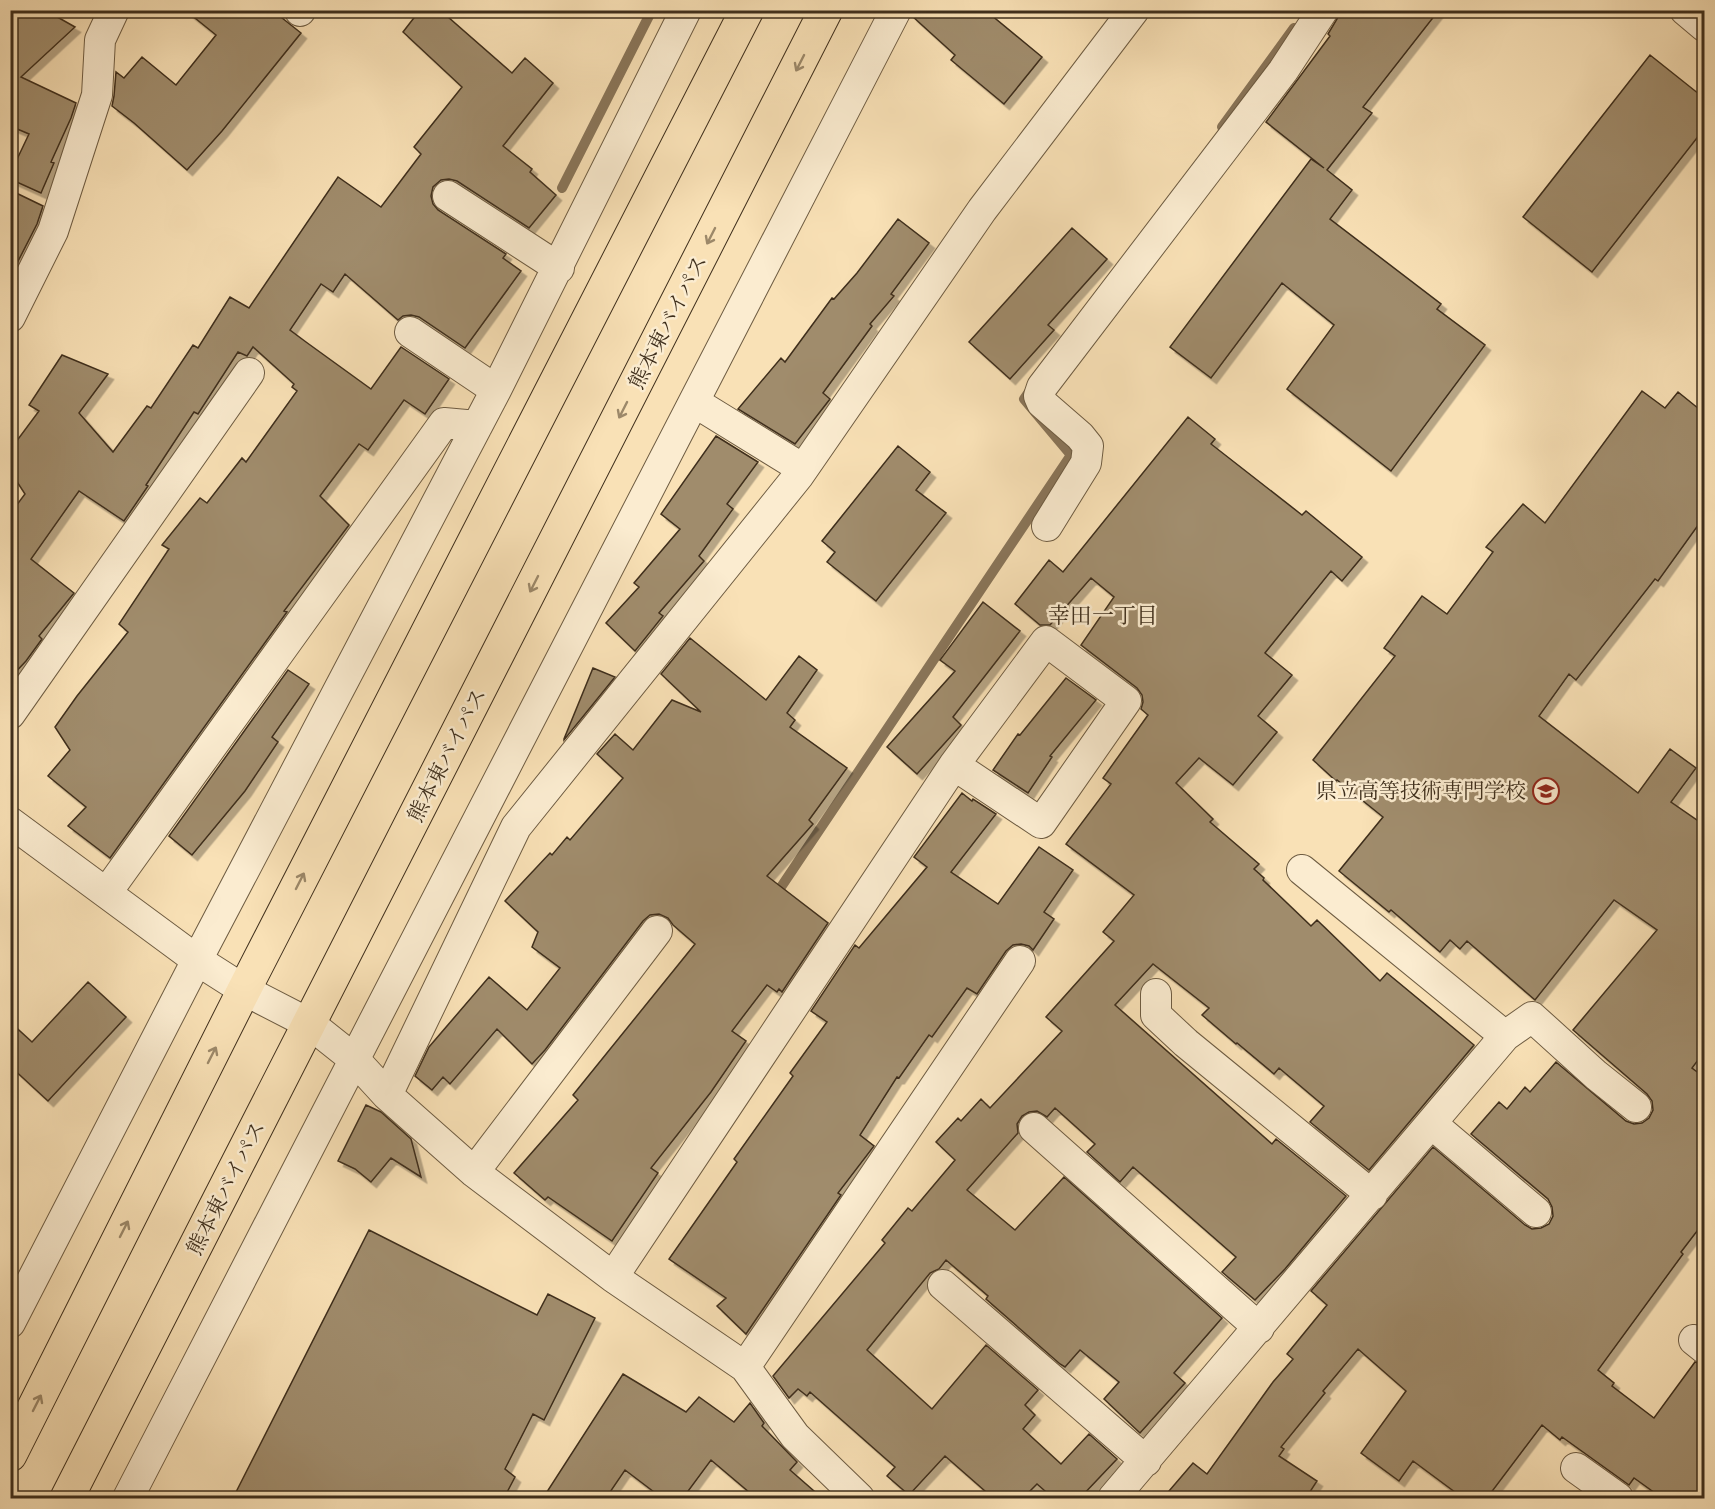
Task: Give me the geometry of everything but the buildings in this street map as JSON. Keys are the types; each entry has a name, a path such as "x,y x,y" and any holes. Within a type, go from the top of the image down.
{"highway":[{"path":"10,1455 244,990 747,10"},
{"name":"熊本東バイパス","path":"67,1498 826,10"}],"street":[{"path":"10,317 53,231 97,95 100,40 114,10"},
{"path":"10,1323 559,268 686,10"},
{"path":"128,1498 696,403 896,10"},
{"path":"387,1095 516,827 803,469 982,210 1134,10"},
{"path":"1047,526 1086,463 1088,446 1080,436 1042,403 1039,396 1042,387 1283,71 1323,10"},
{"path":"1685,10 1704,26"},
{"path":"448,196 559,268"},
{"path":"410,332 496,390"},
{"path":"10,714 249,373"},
{"path":"696,403 803,469"},
{"path":"107,892 444,423 477,426"},
{"path":"613,1277 954,765 1046,641 1126,701 1041,823 954,765"},
{"path":"10,822 197,960 244,990 310,1024 354,1059 387,1095 474,1172 613,1277 745,1367 795,1436 859,1498"},
{"path":"1302,870 1505,1036"},
{"path":"474,1172 657,931"},
{"path":"745,1367 1020,961"},
{"path":"1156,994 1156,1015 1186,1043 1372,1195"},
{"path":"1113,1498 1505,1036 1532,1017 1596,1075 1636,1107"},
{"path":"1432,1124 1536,1212"},
{"path":"1034,1128 1259,1328"},
{"path":"944,1285 1146,1461"},
{"path":"1576,1468 1618,1498"}],"waterway":[{"path":"562,188 652,10"},
{"path":"1222,127 1294,28"},
{"path":"773,899 1071,455 1024,399 1033,386"}],"place":[{"name":"県立高等技術専門学校","path":"1546,791"}],"district":[{"name":"幸田一丁目","path":"1103,615"}]}
